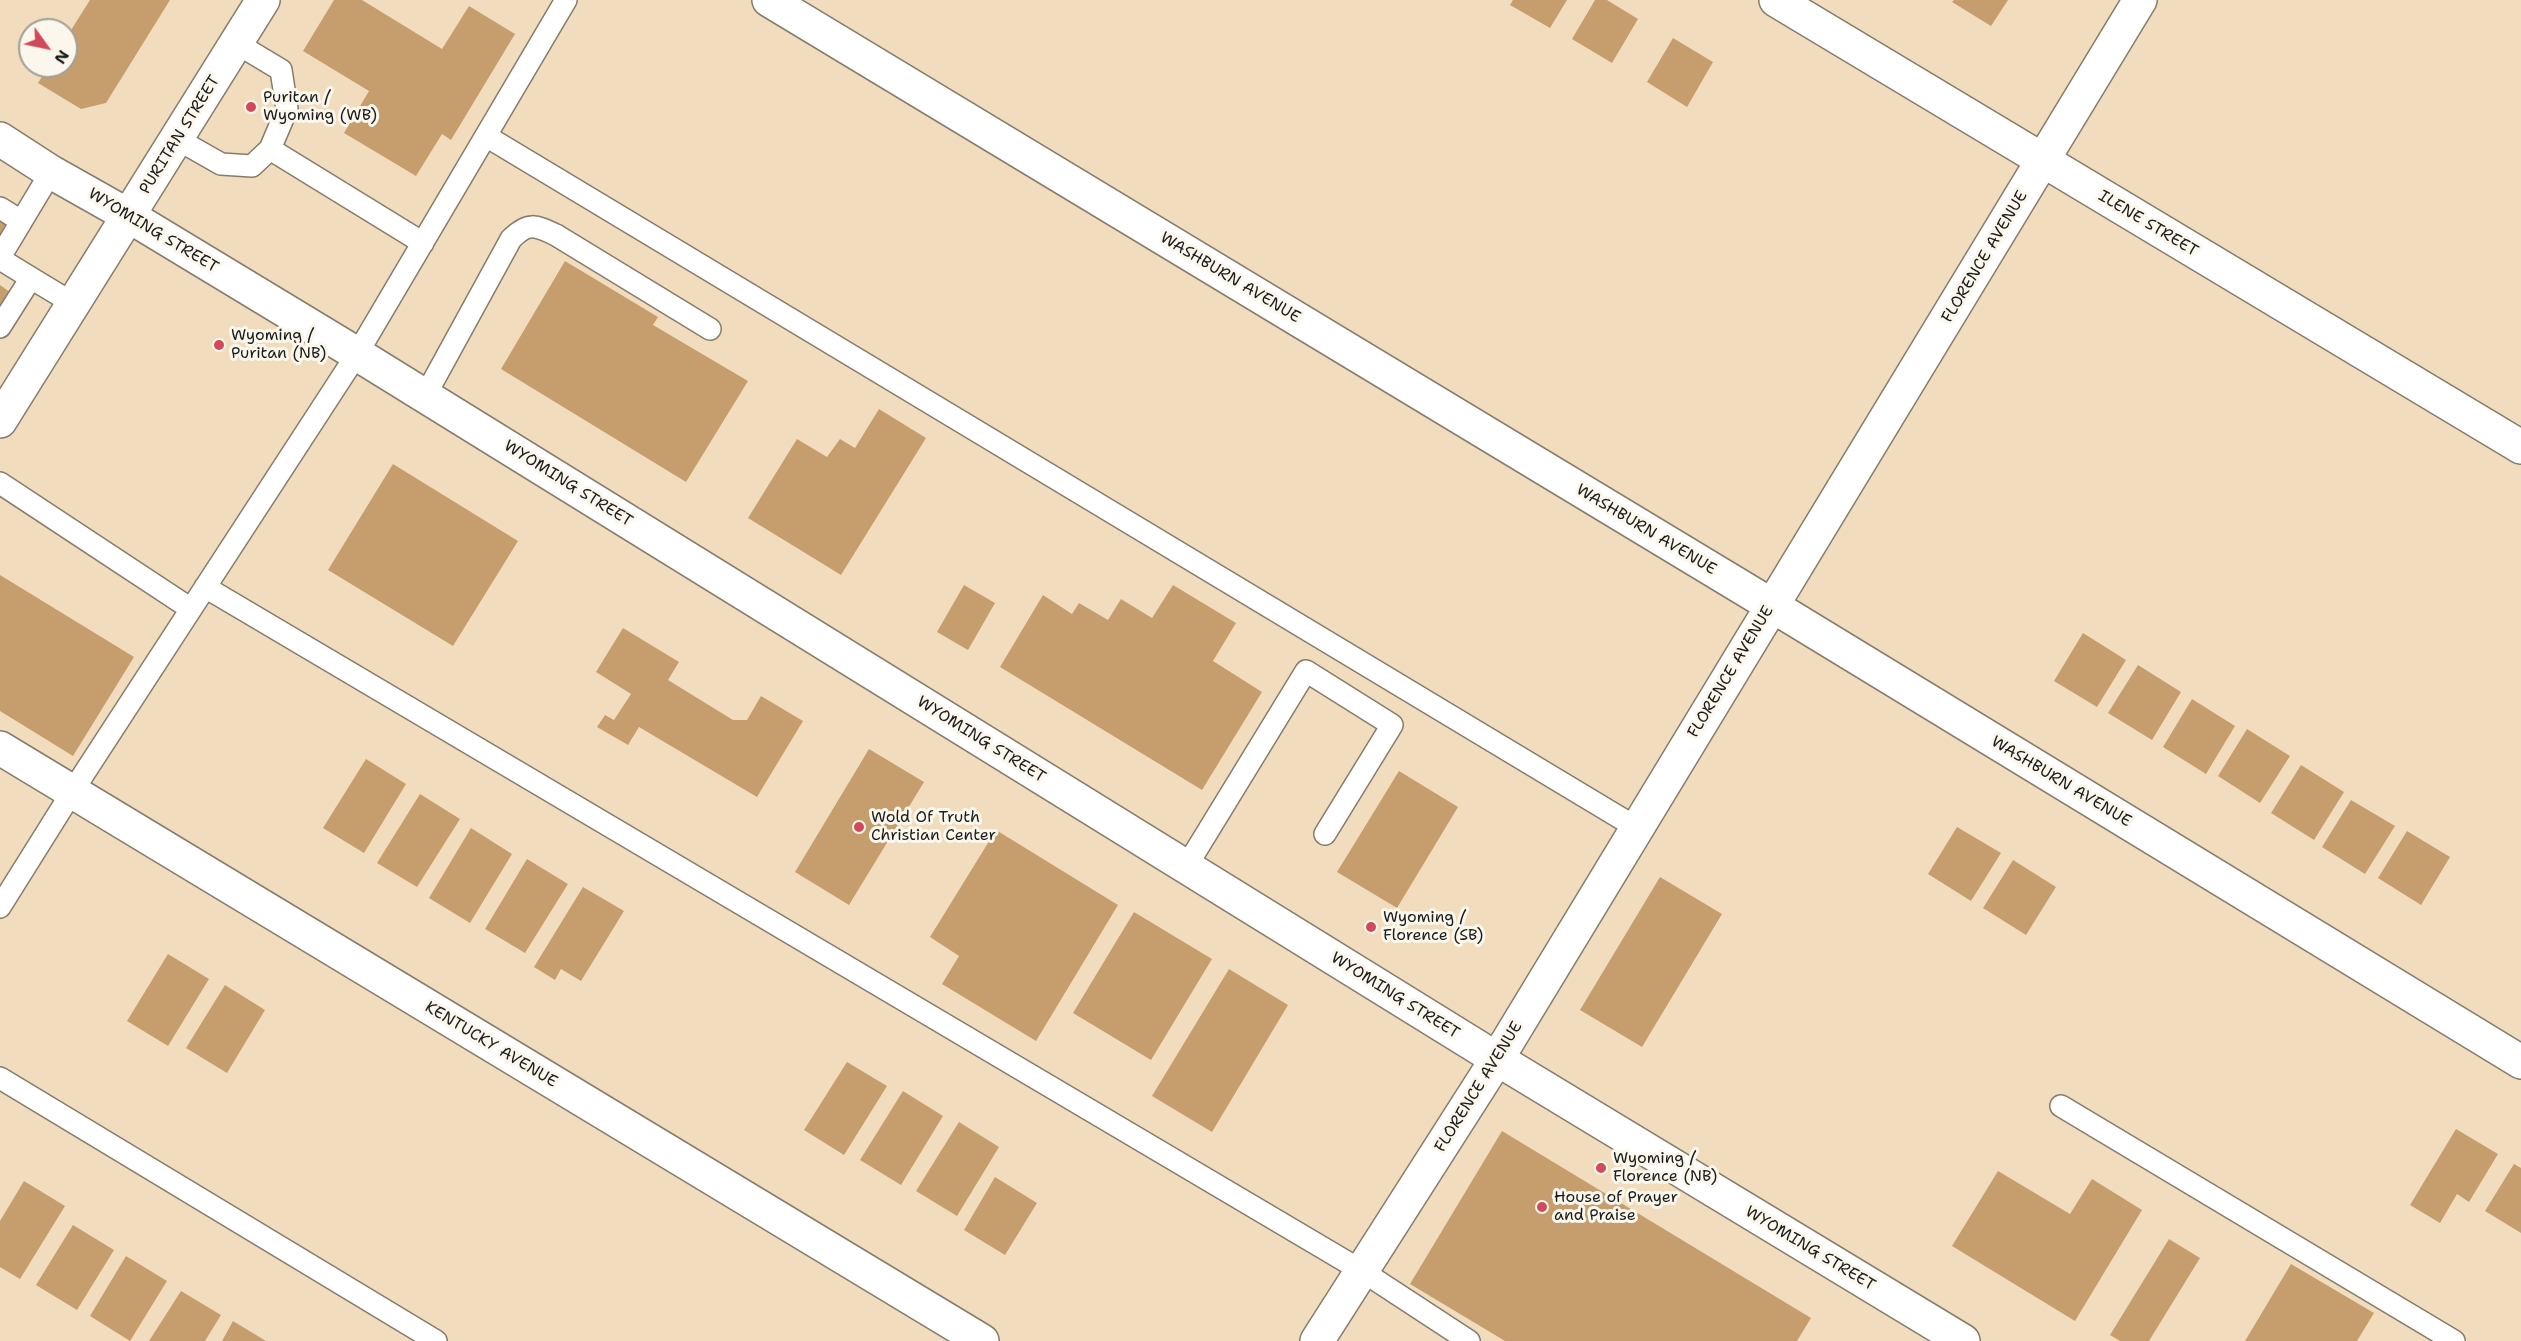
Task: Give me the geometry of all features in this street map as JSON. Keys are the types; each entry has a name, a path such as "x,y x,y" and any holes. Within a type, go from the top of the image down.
{"street":[{"name":"PURITAN STREET","path":"4,406 74,304 263,0"},
{"name":"WASHBURN AVENUE","path":"769,0 1772,605 2521,1062"},
{"name":"ILENE STREET","path":"1776,0 2521,447"},
{"name":"FLORENCE AVENUE","path":"1317,1341 1497,1059 2140,0"},
{"name":"WYOMING STREET","path":"0,139 51,172 129,216 357,354 1497,1059 1963,1341"},
{"name":"KENTUCKY AVENUE","path":"0,748 982,1341"}],"lane":[{"path":"0,907 72,792 357,354 566,0"},
{"path":"177,139 221,164 252,166 270,149 286,109 281,70 236,43"},
{"path":"486,136 1637,828"},
{"path":"270,149 423,243"},
{"path":"51,172 0,258 74,304"},
{"path":"0,208 21,221"},
{"path":"425,396 511,239 523,228 539,226 556,235 710,329"},
{"path":"0,327 31,278"},
{"path":"0,483 191,609"},
{"path":"205,587 1362,1271 1469,1341"},
{"path":"1186,867 1306,670 1392,725 1325,834"},
{"path":"0,1078 436,1341"},
{"path":"2061,1106 2454,1341"}],"building":[{"path":"90,0 170,0 106,103 81,109 38,83 41,78 78,78 78,19"},
{"path":"334,0 362,0 442,49 469,6 515,34 451,140 442,134 416,176 344,133 369,91 303,51"},
{"path":"1513,0 1567,0 1550,28 1510,5"},
{"path":"1595,0 1607,0 1638,19 1612,63 1572,39"},
{"path":"1954,0 2008,0 1991,26 1952,2"},
{"path":"1673,38 1713,62 1687,107 1647,82"},
{"path":"0,213 11,220 0,237"},
{"path":"565,261 658,317 653,325 748,381 686,482 501,369"},
{"path":"0,285 14,295 0,314"},
{"path":"879,409 926,438 841,575 748,518 797,439 827,457 840,439 855,448"},
{"path":"393,464 518,541 453,646 328,570"},
{"path":"0,575 134,657 73,756 0,711"},
{"path":"964,585 995,603 968,650 937,632"},
{"path":"1173,585 1236,623 1213,661 1262,692 1202,790 1000,667 1043,595 1072,614 1079,603 1108,620 1121,599 1152,618"},
{"path":"623,628 679,662 668,680 733,720 747,720 761,696 803,721 757,797 639,727 628,745 597,727 605,715 614,720 631,694 596,672"},
{"path":"2083,633 2126,660 2097,707 2054,681"},
{"path":"2138,665 2181,692 2152,740 2108,713"},
{"path":"2192,699 2235,726 2206,774 2163,747"},
{"path":"2247,729 2290,756 2260,803 2218,776"},
{"name":"Wold Of Truth Christian Center","path":"869,749 924,782 849,905 795,872"},
{"path":"366,759 406,784 364,853 323,828"},
{"path":"2301,765 2344,792 2314,840 2271,813"},
{"path":"1399,771 1458,807 1397,908 1337,872"},
{"path":"420,794 460,819 417,887 377,863"},
{"path":"2351,800 2395,826 2365,874 2322,847"},
{"path":"1957,827 2001,853 1971,901 1928,874"},
{"path":"471,828 512,854 470,923 429,898"},
{"path":"996,830 1118,905 1036,1041 942,984 959,956 930,937"},
{"path":"2407,831 2450,857 2421,905 2378,878"},
{"path":"527,859 568,884 525,953 485,929"},
{"path":"2013,860 2056,887 2026,935 1983,908"},
{"path":"1660,877 1722,914 1642,1047 1580,1010"},
{"path":"583,887 624,911 581,981 561,969 555,980 534,967"},
{"path":"1134,912 1212,959 1151,1060 1073,1013"},
{"path":"168,954 209,979 168,1046 127,1021"},
{"path":"1229,969 1288,1005 1212,1132 1152,1096"},
{"path":"225,985 265,1010 227,1073 186,1048"},
{"path":"847,1062 887,1086 844,1155 804,1130"},
{"path":"903,1091 943,1116 901,1185 860,1160"},
{"path":"959,1122 999,1147 957,1216 916,1191"},
{"path":"2456,1129 2498,1154 2469,1202 2457,1194 2440,1223 2410,1205"},
{"name":"House of Prayer and Praise","path":"1502,1131 1811,1318 1797,1341 1505,1341 1410,1284"},
{"path":"2514,1164 2521,1168 2521,1233 2485,1211"},
{"path":"1998,1171 2070,1214 2092,1179 2142,1210 2075,1321 1952,1246"},
{"path":"995,1177 1037,1203 1005,1255 964,1230"},
{"path":"24,1181 65,1206 20,1279 0,1267 0,1221"},
{"path":"73,1225 114,1250 77,1310 36,1285"},
{"path":"2169,1239 2200,1258 2149,1341 2120,1341 2110,1335"},
{"path":"126,1256 167,1281 130,1341 90,1316"},
{"path":"2291,1264 2374,1313 2357,1341 2245,1341"},
{"path":"181,1291 221,1315 205,1341 149,1341"},
{"path":"233,1321 266,1341 222,1341"}],"place":[{"name":"Puritan / Wyoming (WB)","path":"251,107"},
{"name":"Wyoming / Puritan (NB)","path":"219,345"},
{"name":"Wold Of Truth Christian Center","path":"859,827"},
{"name":"Wyoming / Florence (SB)","path":"1371,927"},
{"name":"Wyoming / Florence (NB)","path":"1601,1168"},
{"name":"House of Prayer and Praise","path":"1542,1207"}]}
